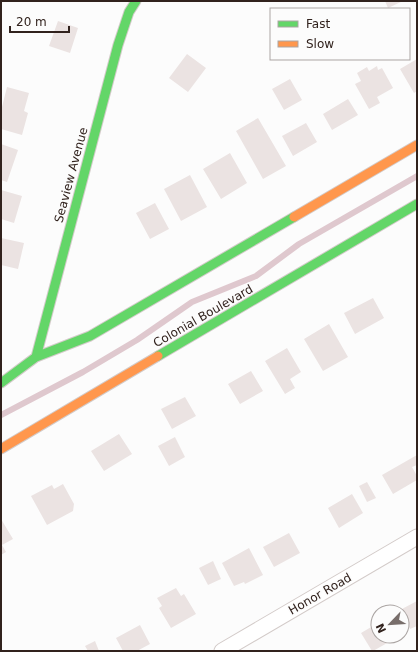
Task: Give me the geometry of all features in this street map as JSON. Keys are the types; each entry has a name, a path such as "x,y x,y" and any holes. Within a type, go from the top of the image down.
{"street":[{"name":"Seaview Avenue","path":"36,357 118,45 129,12 136,1"},
{"path":"1,383 36,357 90,336 417,145"},
{"name":"Colonial Boulevard","path":"1,449 417,204"},
{"name":"Honor Road","path":"222,651 417,537"}],"building":[{"path":"385,1 403,1 388,8"},
{"path":"58,21 78,28 70,53 49,46"},
{"path":"187,54 206,68 188,92 169,78"},
{"path":"417,59 417,91 414,93 400,69"},
{"path":"377,66 378,70 382,68 393,88 377,97 380,103 369,109 355,84 361,81 357,73 367,67 369,71"},
{"path":"290,79 302,100 284,110 272,89"},
{"path":"7,87 29,93 24,111 28,113 22,135 1,129 1,111"},
{"path":"348,99 358,115 332,130 323,114"},
{"path":"258,118 286,166 263,179 236,131"},
{"path":"306,123 317,142 293,156 282,136"},
{"path":"1,144 18,150 7,182 1,180"},
{"path":"230,153 247,183 221,199 203,169"},
{"path":"190,175 207,207 181,221 164,189"},
{"path":"1,190 22,196 14,223 1,219"},
{"path":"155,203 169,229 150,239 136,213"},
{"path":"1,238 24,243 18,269 1,265"},
{"path":"373,298 384,318 355,334 344,313"},
{"path":"329,324 348,357 323,371 304,339"},
{"path":"287,348 301,372 290,379 295,388 285,394 265,361"},
{"path":"251,371 263,391 240,404 228,384"},
{"path":"185,397 196,416 172,429 161,409"},
{"path":"119,434 132,454 104,471 91,451"},
{"path":"175,437 185,457 169,466 158,446"},
{"path":"417,455 417,465 412,467 417,476 417,480 393,494 382,475"},
{"path":"367,482 376,498 367,502 359,486"},
{"path":"63,484 74,504 73,511 47,525 31,496 52,485 54,489"},
{"path":"352,494 363,513 339,528 328,508"},
{"path":"1,519 13,539 2,545 6,552 1,555"},
{"path":"289,533 300,553 274,567 263,547"},
{"path":"249,548 263,575 245,584 244,582 234,586 222,563"},
{"path":"213,561 221,579 208,585 199,568"},
{"path":"176,588 181,596 184,594 196,614 171,628 159,608 162,606 157,598"},
{"path":"417,601 417,626 410,629 410,605"},
{"path":"140,625 150,644 137,651 123,651 116,638"},
{"path":"370,628 370,644 385,644 372,651 361,633"},
{"path":"95,641 99,651 88,651 85,646"}],"waterway":[{"path":"1,415 83,372 137,340 192,302 256,276 299,244 417,176"}],"traffic: fast":[{"path":"36,357 118,45 129,12 136,1"},
{"path":"158,356 417,204"},
{"path":"1,383 36,357 90,336 294,217"}],"traffic: slow":[{"path":"294,217 417,145"},
{"path":"1,449 158,356"}]}
